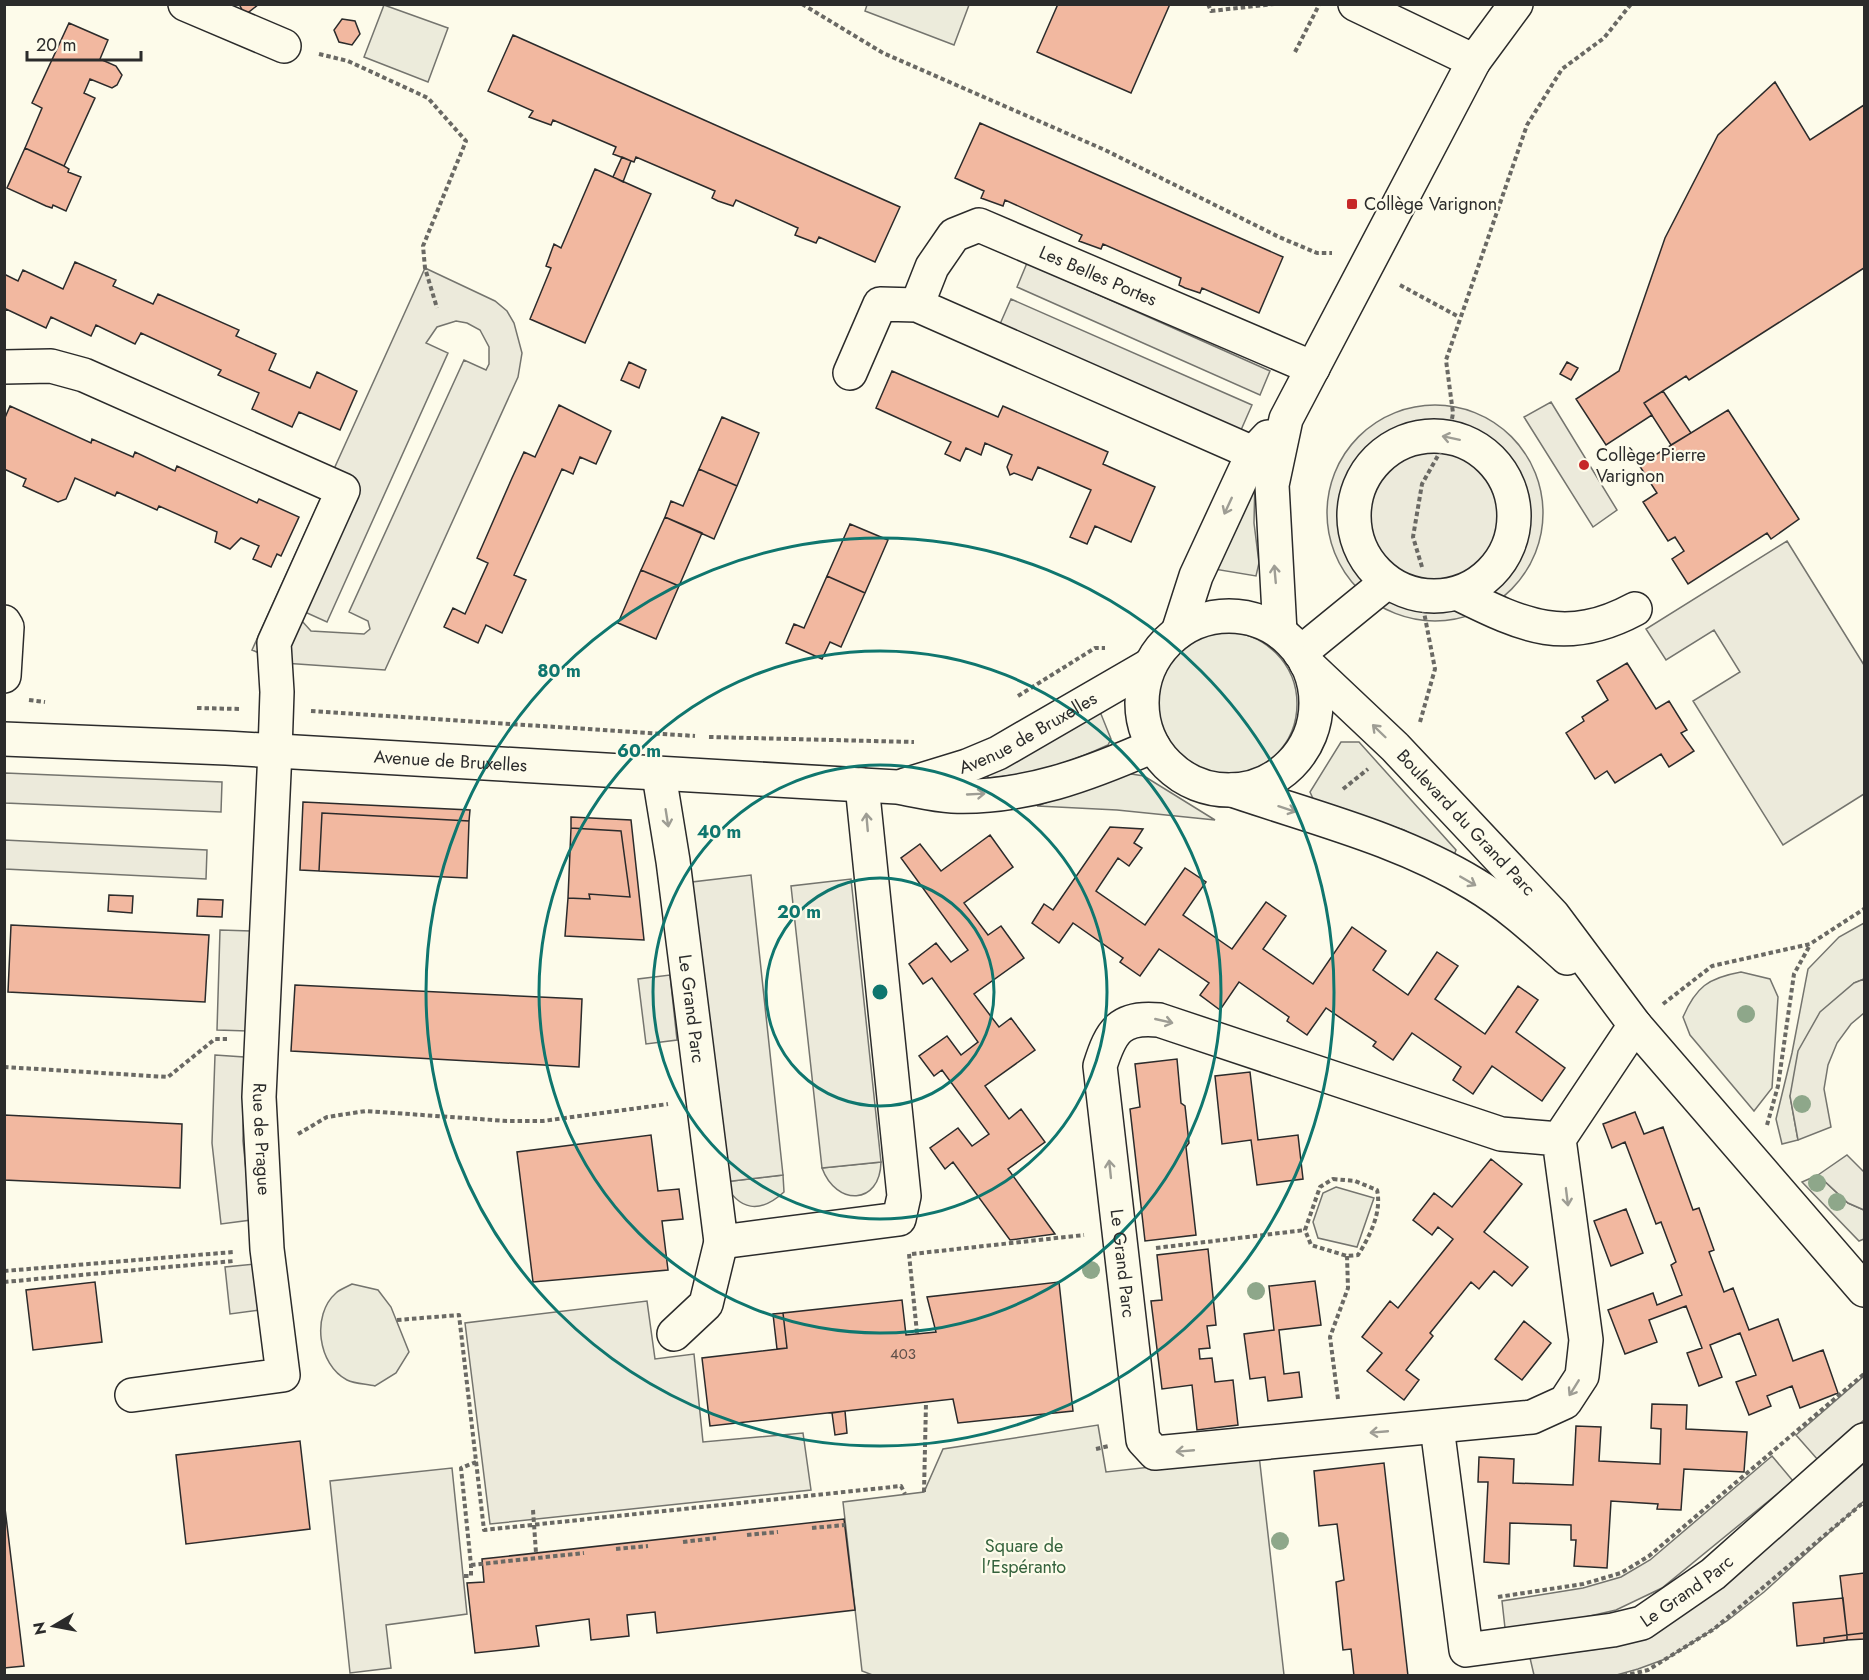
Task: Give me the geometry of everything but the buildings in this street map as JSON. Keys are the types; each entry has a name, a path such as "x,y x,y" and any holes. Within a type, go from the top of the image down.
{"street":[{"path":"185,4 284,46"},
{"path":"1355,4 1474,61"},
{"path":"1295,649 1252,619 1236,616 1206,619 1178,632 1164,644 1150,665 1145,678 1142,707 1146,730 1153,746 1170,767 1192,782 1212,788 1232,790 1253,787 1273,778 1290,765 1303,748 1312,727 1316,701 1295,649 1274,563 1272,485 1277,449 1286,419 1474,61 1516,4"},
{"name":"Les Belles Portes","path":"917,305 932,267 954,235 979,225 1313,368"},
{"path":"850,373 880,304 917,305 1253,453"},
{"name":"Rue de Prague","path":"4,367 51,366 84,375 343,490 274,643 275,751 259,1097 260,1169 267,1249 283,1375 132,1395"},
{"path":"1178,632 1196,576 1253,453 1286,419"},
{"path":"1422,436 1449,436 1474,445 1495,462 1509,485 1515,511 1512,538 1501,562 1483,581 1459,594 1441,597 1421,596 1403,591 1387,582 1368,562 1357,538 1354,511 1360,484 1374,461 1396,445 1422,436"},
{"path":"1295,649 1387,582"},
{"path":"1459,594 1520,622 1565,631 1611,622 1635,609"},
{"path":"4,622 7,627 4,676"},
{"name":"Boulevard du Grand Parc","path":"1295,649 1395,747 1553,915 1635,1025 1864,1290"},
{"name":"Avenue de Bruxelles","path":"897,787 967,766 998,753 1150,665"},
{"name":"Avenue de Bruxelles","path":"4,739 275,751 897,787 952,796 1014,792 1071,779 1153,746"},
{"name":"Le Grand Parc","path":"659,775 673,861 721,1242 706,1304 674,1334"},
{"path":"721,1242 899,1220 904,1196 862,785"},
{"name":"Boulevard du Grand Parc","path":"1232,790 1393,844 1450,870 1476,885 1507,908 1612,996"},
{"name":"Le Grand Parc","path":"1559,1139 1501,1134 1178,1025 1139,1018 1113,1032 1100,1066 1118,1242 1143,1440 1155,1453 1437,1427 1467,1663 1642,1623 1713,1574 1864,1440"},
{"path":"1437,1427 1532,1417 1565,1402 1582,1376 1586,1340 1559,1139 1635,1025"}],"path":[{"path":"802,4 883,53 1105,150 1279,237 1317,253 1336,253"},
{"path":"1208,4 1210,11 1274,4"},
{"path":"1295,52 1319,4"},
{"path":"1415,726 1421,721 1436,669 1421,596 1425,575 1413,537 1422,484 1449,436 1453,413 1446,360 1527,125 1562,69 1604,38 1631,4"},
{"path":"284,46 348,61 428,98 466,141 423,246 425,268 437,308"},
{"path":"1400,285 1459,317"},
{"name":"Avenue de Bruxelles","path":"1009,703 1095,648 1107,648"},
{"path":"28,699 51,702"},
{"path":"191,708 276,709 698,737 911,743 923,740"},
{"path":"1341,791 1376,762"},
{"path":"1635,1025 1712,966 1810,944 1864,909"},
{"path":"1763,1134 1771,1118 1778,1086 1794,974 1810,944"},
{"path":"4,1067 168,1077 215,1039 261,1040"},
{"path":"260,1169 299,1133 327,1117 366,1111 507,1122 543,1121 703,1099"},
{"path":"1333,1179 1355,1181 1377,1190 1379,1201 1367,1242 1358,1255 1347,1256 1311,1245 1305,1230 1320,1186 1333,1179"},
{"path":"899,1220 909,1254 918,1334"},
{"path":"909,1254 1305,1230"},
{"path":"4,1271 267,1249"},
{"path":"4,1282 254,1259 267,1249"},
{"path":"1342,1436 1330,1337 1348,1288 1347,1256"},
{"path":"397,1320 459,1315 484,1530 901,1486 905,1494"},
{"path":"1498,1597 1583,1584 1621,1573 1649,1556 1864,1374"},
{"path":"924,1492 926,1403"},
{"path":"464,1576 471,1576 471,1565 460,1468 476,1462"},
{"path":"1623,1676 1648,1670 1714,1629 1864,1502"},
{"path":"533,1510 536,1553"},
{"path":"812,1528 845,1525"},
{"path":"747,1535 777,1532"},
{"path":"683,1542 716,1538"},
{"path":"616,1549 648,1546"},
{"path":"471,1565 584,1553"}],"green space":[{"path":"867,4 969,5 954,45 865,11"},
{"path":"384,5 448,28 428,82 364,57"},
{"path":"1255,477 1254,523 1259,563 1256,576 1214,569"},
{"path":"1225,632 1252,638 1265,644 1276,653 1285,664 1291,677 1297,704 1291,731 1285,744 1276,755 1265,764 1252,770 1225,776 1198,770 1185,764 1174,755 1165,744 1159,731 1153,704 1159,677 1165,664 1174,653 1185,644 1198,638"},
{"path":"1094,712 1101,714 1111,739 1108,745 1050,767 988,778 987,770"},
{"path":"1341,742 1359,742 1456,850 1453,858 1404,830 1315,803 1310,792"},
{"path":"1125,773 1144,776 1215,820 1117,810 1037,806"},
{"path":"1864,923 1864,979 1854,983 1790,1096 1798,1140 1782,1144 1776,1119 1792,1053 1808,969 1839,937"},
{"path":"1741,972 1770,979 1778,997 1772,1088 1754,1111 1690,1035 1683,1017 1693,998 1704,986 1720,977"},
{"path":"881,1162 879,1176 873,1187 866,1193 856,1196 837,1189 822,1168"},
{"path":"783,1175 784,1192 767,1204 758,1206 743,1204 736,1199 724,1182"},
{"path":"1818,1175 1848,1203 1864,1210 1864,1239 1859,1241 1802,1182"},
{"path":"1336,1187 1374,1198 1357,1247 1318,1238 1313,1222 1323,1193"},
{"path":"352,1284 378,1290 391,1307 409,1352 396,1373 375,1386 347,1380 337,1373 324,1352 321,1339 323,1314 328,1302 338,1292"},
{"name":"Square de l'Espéranto","path":"1098,1425 1106,1472 1259,1455 1284,1675 875,1676 862,1671 843,1502 924,1492 943,1449"}],"shaded area":[{"path":"1027,263 1270,371 1260,395 1017,287"},
{"path":"425,268 495,301 507,311 514,323 522,353 518,377 385,670 283,663 252,650","holes":["456,321 467,323 480,330 489,347 489,364 486,370 464,360 349,612 368,621 370,629 364,634 311,631 301,620 305,612 327,622 448,353 426,343 437,327"]},
{"path":"1011,299 1252,405 1241,430 1000,324"},
{"path":"1551,402 1617,510 1593,527 1524,417"},
{"path":"1424,405 1446,405 1466,409 1486,417 1512,436 1531,462 1539,482 1543,513 1539,544 1531,564 1512,590 1486,609 1466,617 1446,621 1424,621 1404,617 1384,609 1366,597 1351,582 1339,564 1331,544 1327,524 1327,502 1331,482 1339,462 1351,444 1366,429 1384,417 1404,409"},
{"path":"1787,541 1864,665 1864,794 1783,845 1693,701 1740,672 1714,630 1666,660 1646,629"},
{"path":"5,773 222,782 221,812 5,803"},
{"path":"4,840 207,850 206,879 5,869"},
{"path":"751,875 783,1175 724,1182 692,882"},
{"path":"851,879 881,1162 822,1168 791,886"},
{"path":"220,930 251,931 248,1031 217,1030"},
{"path":"670,975 677,1040 646,1044 638,979"},
{"path":"1864,979 1864,1013 1851,1024 1837,1043 1828,1065 1824,1089 1831,1127 1798,1140 1790,1096 1798,1051 1820,1012 1854,983"},
{"path":"215,1055 244,1057 243,1141 251,1220 221,1224 212,1143"},
{"path":"1847,1155 1864,1172 1864,1210 1848,1203 1818,1175"},
{"path":"255,1264 260,1310 230,1314 225,1267"},
{"path":"647,1301 655,1359 694,1354 703,1442 803,1433 811,1490 490,1524 465,1323"},
{"path":"1864,1376 1864,1420 1818,1460 1796,1435"},
{"path":"1772,1456 1793,1481 1662,1588 1616,1610 1564,1622 1505,1628 1502,1601 1583,1588 1621,1577 1650,1560"},
{"path":"1864,1459 1864,1501 1764,1592 1727,1621 1668,1658 1613,1676 1534,1675 1530,1658 1597,1649"},
{"path":"452,1468 467,1614 386,1625 391,1668 350,1673 330,1481"}],"place":[{"name":"Collège Varignon","path":"1352,204"},
{"name":"Collège Pierre Varignon","path":"1584,465"}]}
